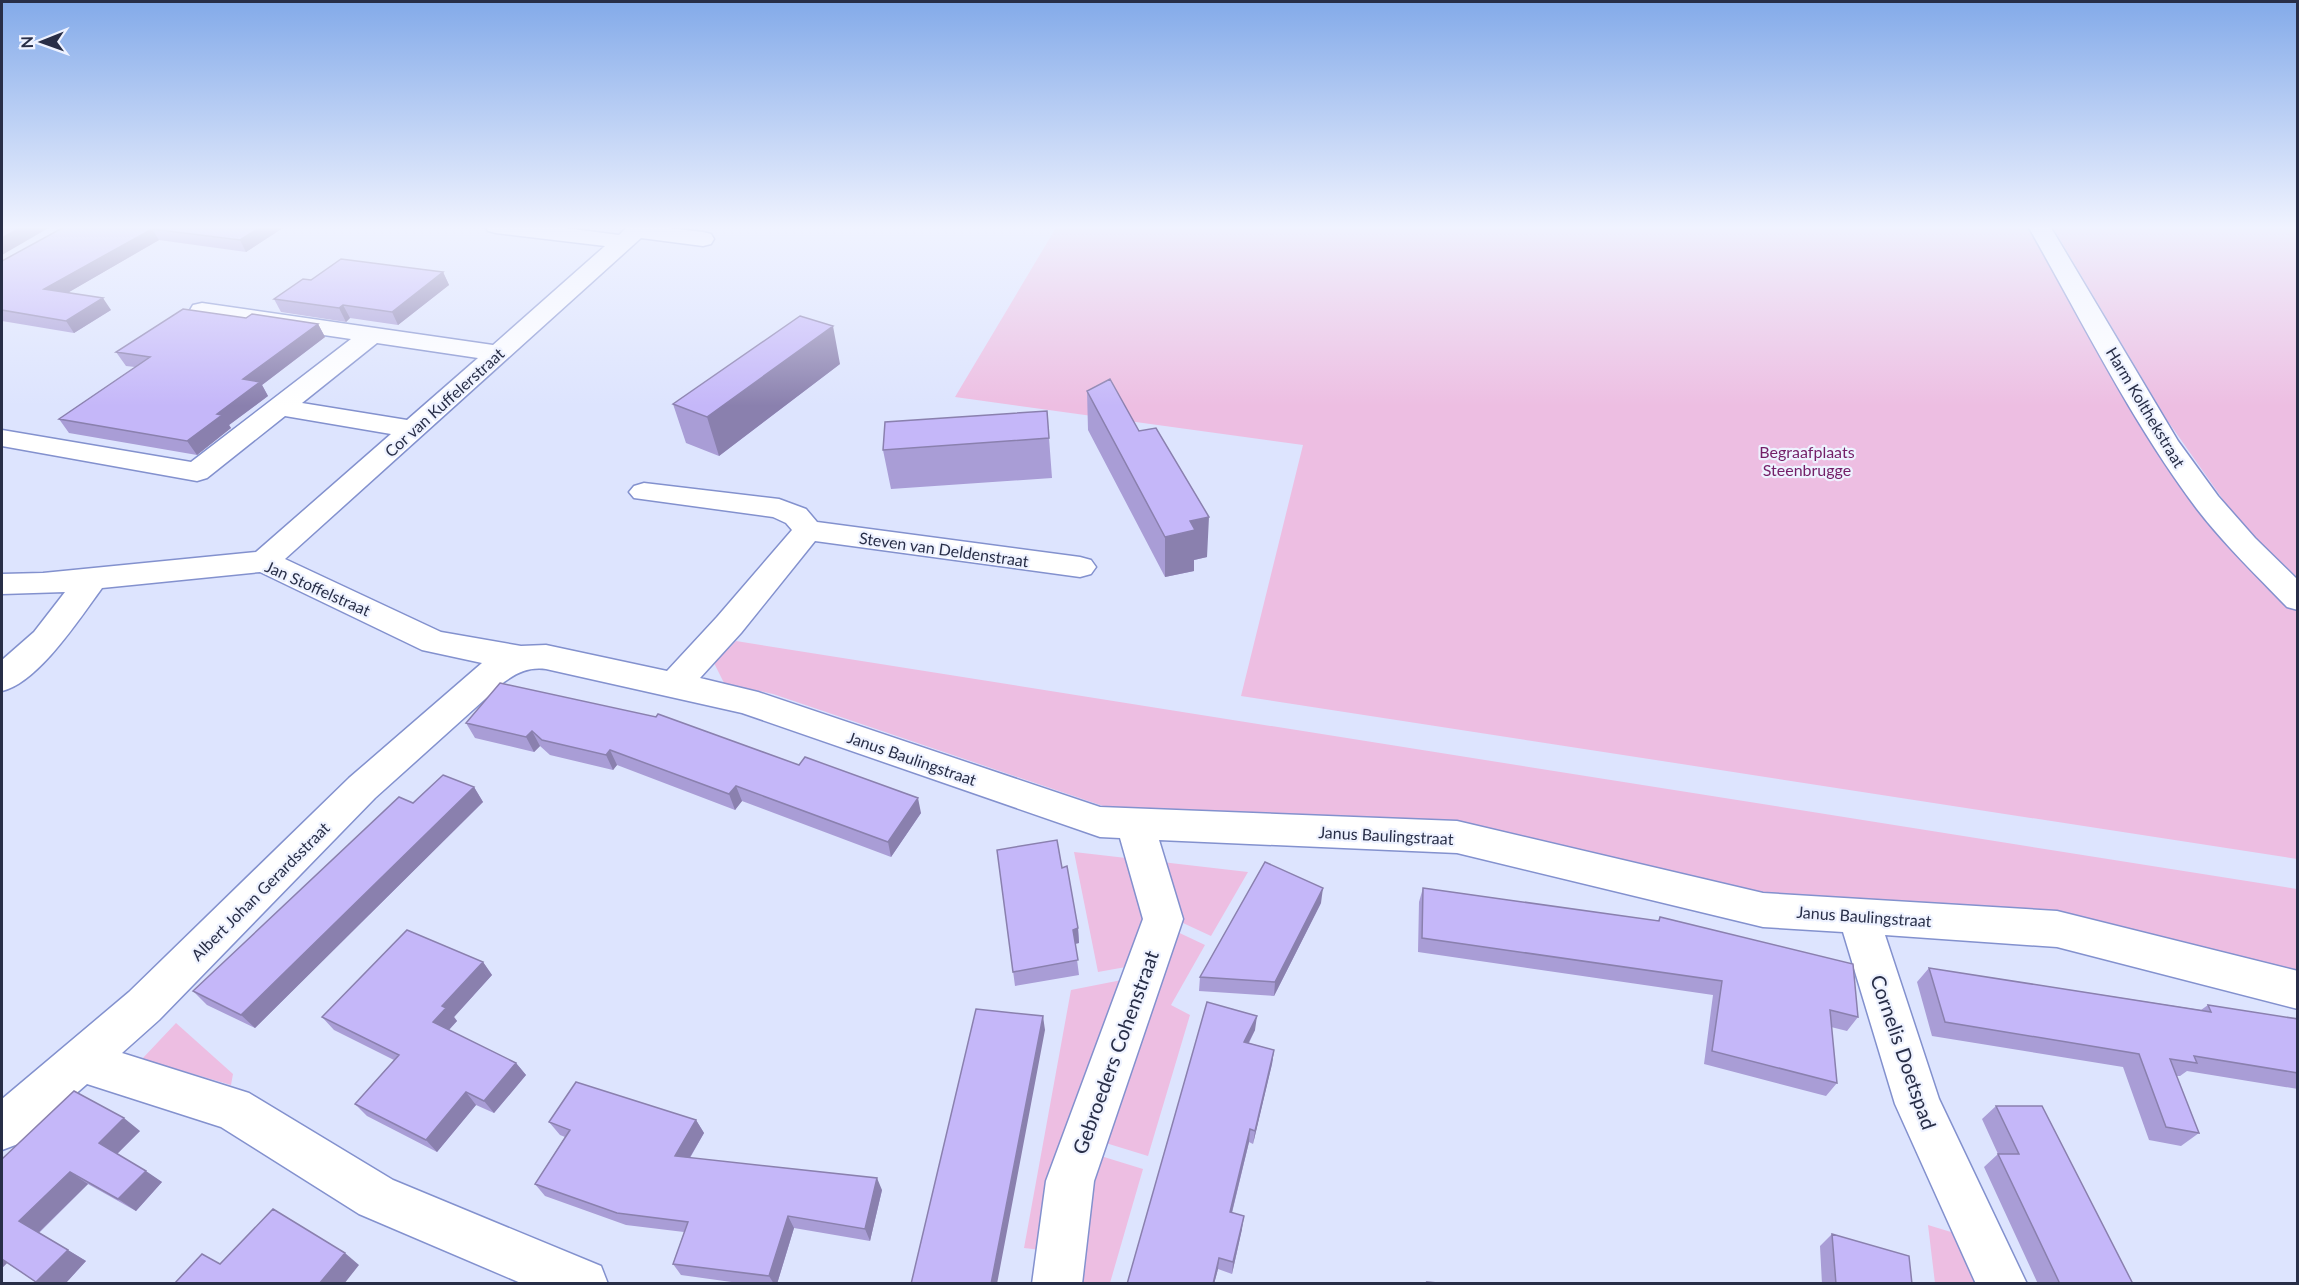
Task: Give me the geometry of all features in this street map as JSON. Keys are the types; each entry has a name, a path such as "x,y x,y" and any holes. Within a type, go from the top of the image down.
{"street":[{"name":"Cor van Kuffelerstraat","path":"264,561 573,286"},
{"name":"Harm Kolthekstraat","path":"2074,286 2164,443 2208,503 2244,545 2298,600"},
{"path":"202,310 498,353"},
{"path":"2,438 197,472 372,335"},
{"path":"279,407 413,429"},
{"path":"644,492 778,508 796,516 808,530 729,625 675,684"},
{"name":"Steven van Deldenstraat","path":"808,530 1080,567"},
{"name":"Jan Stoffelstraat","path":"2,584 43,584 264,561 434,642 520,658"},
{"path":"2,679 46,640 92,579"},
{"name":"Janus Baulingstraat","path":"520,658 546,657 746,700 1100,822 1457,837 1763,910 2057,929 2298,990"},
{"name":"Albert Johan Gerardsstraat","path":"2,1128 162,990 362,788 492,673 520,658"},
{"name":"Gebroeders Cohenstraat","path":"1057,1284 1070,1180 1163,919 1135,824"},
{"name":"Cornelis Doetspad","path":"1858,915 1918,1104 2002,1284"},
{"path":"81,1061 233,1109 376,1197 583,1284"}],"green space":[{"name":"Begraafplaats Steenbrugge","path":"1021,286 2067,286 2234,550 2297,610 2297,859 1241,696 1303,445 955,397"},
{"path":"2088,286 2297,286 2297,577 2238,521 2167,420"},
{"path":"736,641 2297,889 2297,973 1765,894 1454,821 1106,807 773,694 724,683 714,663"},
{"path":"1074,852 1135,859 1153,920 1137,965 1098,972"},
{"path":"1153,861 1248,872 1211,936 1170,917"},
{"path":"1169,928 1205,945 1171,1005 1190,1015 1148,1156 1096,1140"},
{"path":"1132,978 1050,1251 1024,1248 1071,990"},
{"path":"176,1023 233,1074 231,1085 142,1059"},
{"path":"1091,1153 1143,1169 1110,1283 1068,1284"},
{"path":"1928,1225 1951,1232 1980,1257 1991,1283 1935,1283"}],"building":[{"path":"2,286 49,286 44,289 103,298 66,321 2,310"},
{"path":"293,286 425,286 392,312 343,305 339,308 274,299"},
{"path":"183,309 246,318 252,314 318,324 243,379 260,382 217,414 222,415 187,441 59,419 150,357 116,352"},
{"path":"800,316 833,326 707,417 673,404"},
{"path":"1110,379 1139,431 1156,428 1209,517 1190,521 1195,530 1165,537 1087,391"},
{"path":"1047,411 1049,438 883,450 885,422"},
{"path":"500,683 656,717 658,714 799,765 805,757 918,798 888,842 736,786 729,794 610,750 606,755 542,740 532,731 526,737 466,723"},
{"path":"443,775 474,787 241,1015 193,991 399,797 413,803"},
{"path":"1057,840 1062,868 1067,866 1078,928 1073,930 1078,960 1013,972 997,850"},
{"path":"1265,862 1323,888 1275,982 1200,977"},
{"path":"1423,888 1659,921 1660,917 1853,964 1858,1017 1830,1010 1837,1083 1712,1051 1722,981 1422,938"},
{"path":"407,930 483,962 442,1006 446,1008 433,1022 516,1063 484,1101 466,1092 426,1140 355,1104 399,1055 322,1017"},
{"path":"1929,968 2211,1012 2208,1005 2298,1019 2298,1073 2194,1056 2197,1063 2170,1059 2199,1133 2166,1127 2139,1054 1945,1022"},
{"path":"1207,1002 1257,1016 1244,1042 1274,1050 1255,1131 1250,1129 1230,1212 1244,1216 1233,1262 1219,1258 1213,1284 1127,1284"},
{"path":"976,1009 1043,1016 991,1284 911,1284"},
{"path":"576,1082 696,1120 675,1156 877,1178 865,1229 788,1216 769,1276 673,1264 688,1222 617,1213 535,1184 570,1130 549,1122"},
{"path":"74,1091 124,1118 99,1143 146,1171 118,1199 70,1172 19,1221 68,1250 36,1282 2,1259 2,1159"},
{"path":"1996,1106 2042,1106 2133,1284 2060,1284 1998,1154 2019,1154"},
{"path":"273,1209 345,1253 319,1284 174,1284 202,1254 220,1264"},
{"path":"1832,1234 1909,1256 1912,1284 1836,1284"}]}
